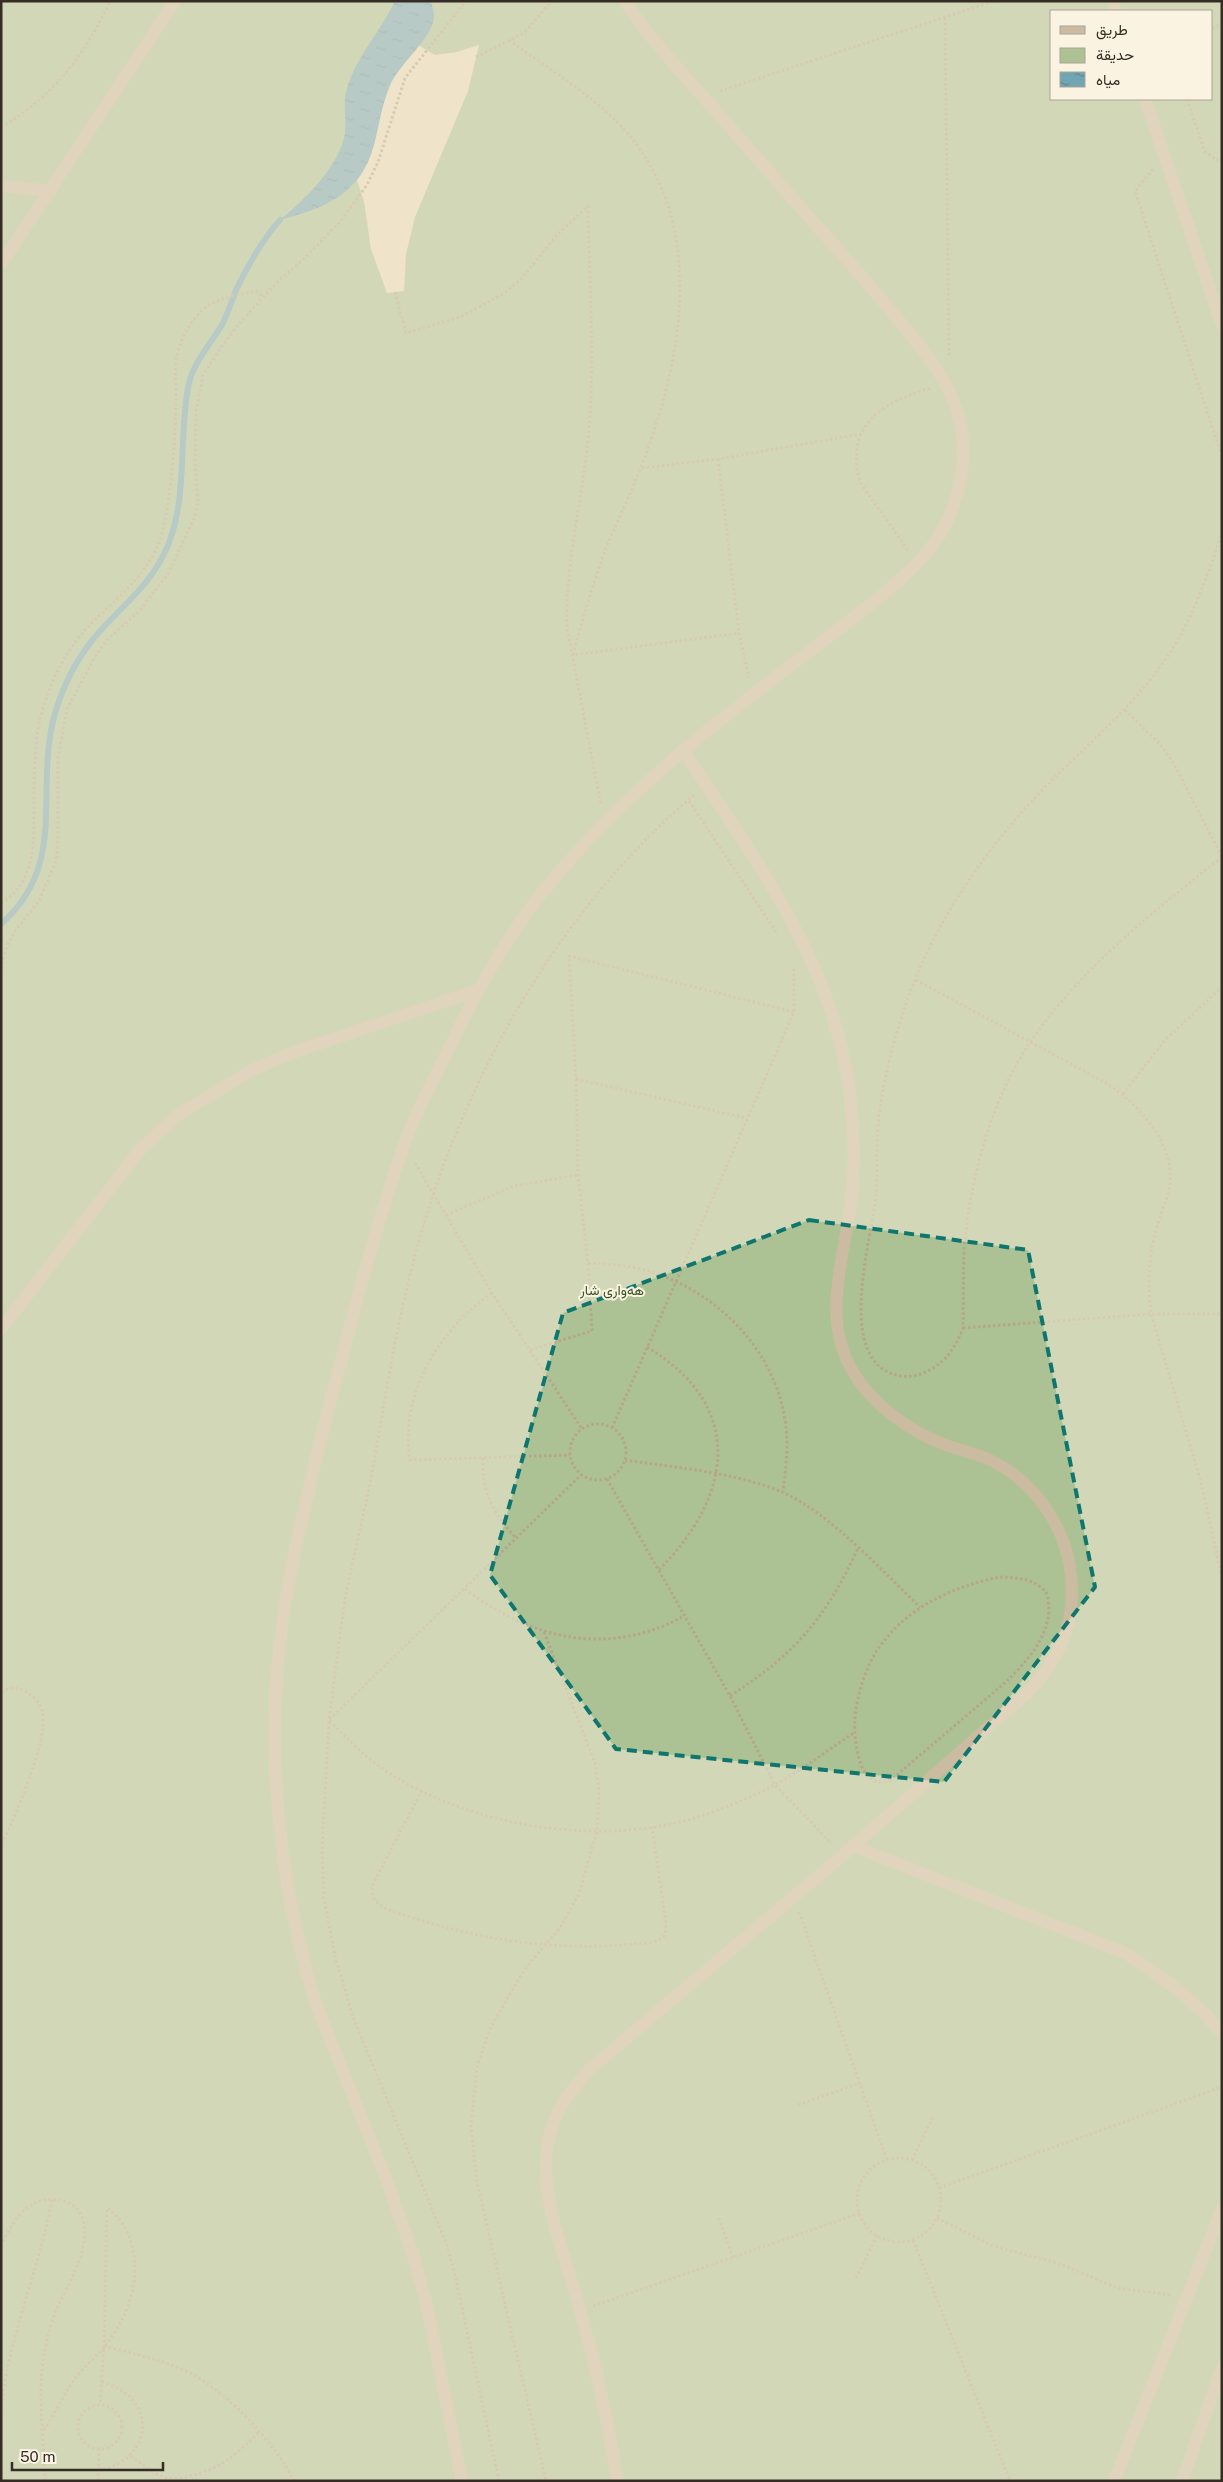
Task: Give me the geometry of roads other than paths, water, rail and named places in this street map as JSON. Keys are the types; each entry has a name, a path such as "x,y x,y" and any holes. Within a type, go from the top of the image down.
{"street":[{"path":"1,264 175,1"},
{"path":"462,2481 426,2301 412,2252 387,2181 333,2048 308,1978 286,1882 276,1800 275,1711 284,1606 298,1531 355,1303 404,1144 476,991 496,957 544,889 605,824 683,750 858,614 899,581 917,562 941,533 954,505 964,458 962,432 957,409 934,363 874,291 646,32 625,1"},
{"path":"1145,100 1222,325"},
{"path":"1,186 51,191"},
{"path":"617,2481 603,2393 549,2192 546,2155 557,2112 576,2084 590,2069 842,1856 1042,1678 1061,1648 1070,1614 1072,1597 1071,1566 1067,1548 1048,1511 1023,1482 991,1461 940,1442 910,1428 874,1397 852,1371 846,1358 839,1342 835,1313 853,1171 852,1119 843,1050 824,986 786,911 683,750"},
{"path":"1,1329 139,1151 178,1115 250,1071 291,1053 476,991"},
{"path":"853,1846 1127,1954 1172,1984 1205,2014 1222,2034"},
{"path":"1114,2481 1222,2209"},
{"path":"1182,2481 1222,2368"}],"water":[{"path":"395,1 431,1 434,14 433,24 423,41 395,75 391,83 386,95 370,158 357,180 341,195 322,206 280,220 300,203 320,181 336,158 345,133 345,99 351,76"}],"waterway":[{"path":"1,924 22,900 36,875 43,850 50,739 56,710 63,691 88,646 141,588 164,554 172,535 177,515 182,473 185,409 193,370 223,323 236,290 250,263 280,220"}],"park label":[{"name":"هەواری شار","path":"612,1290"}]}
